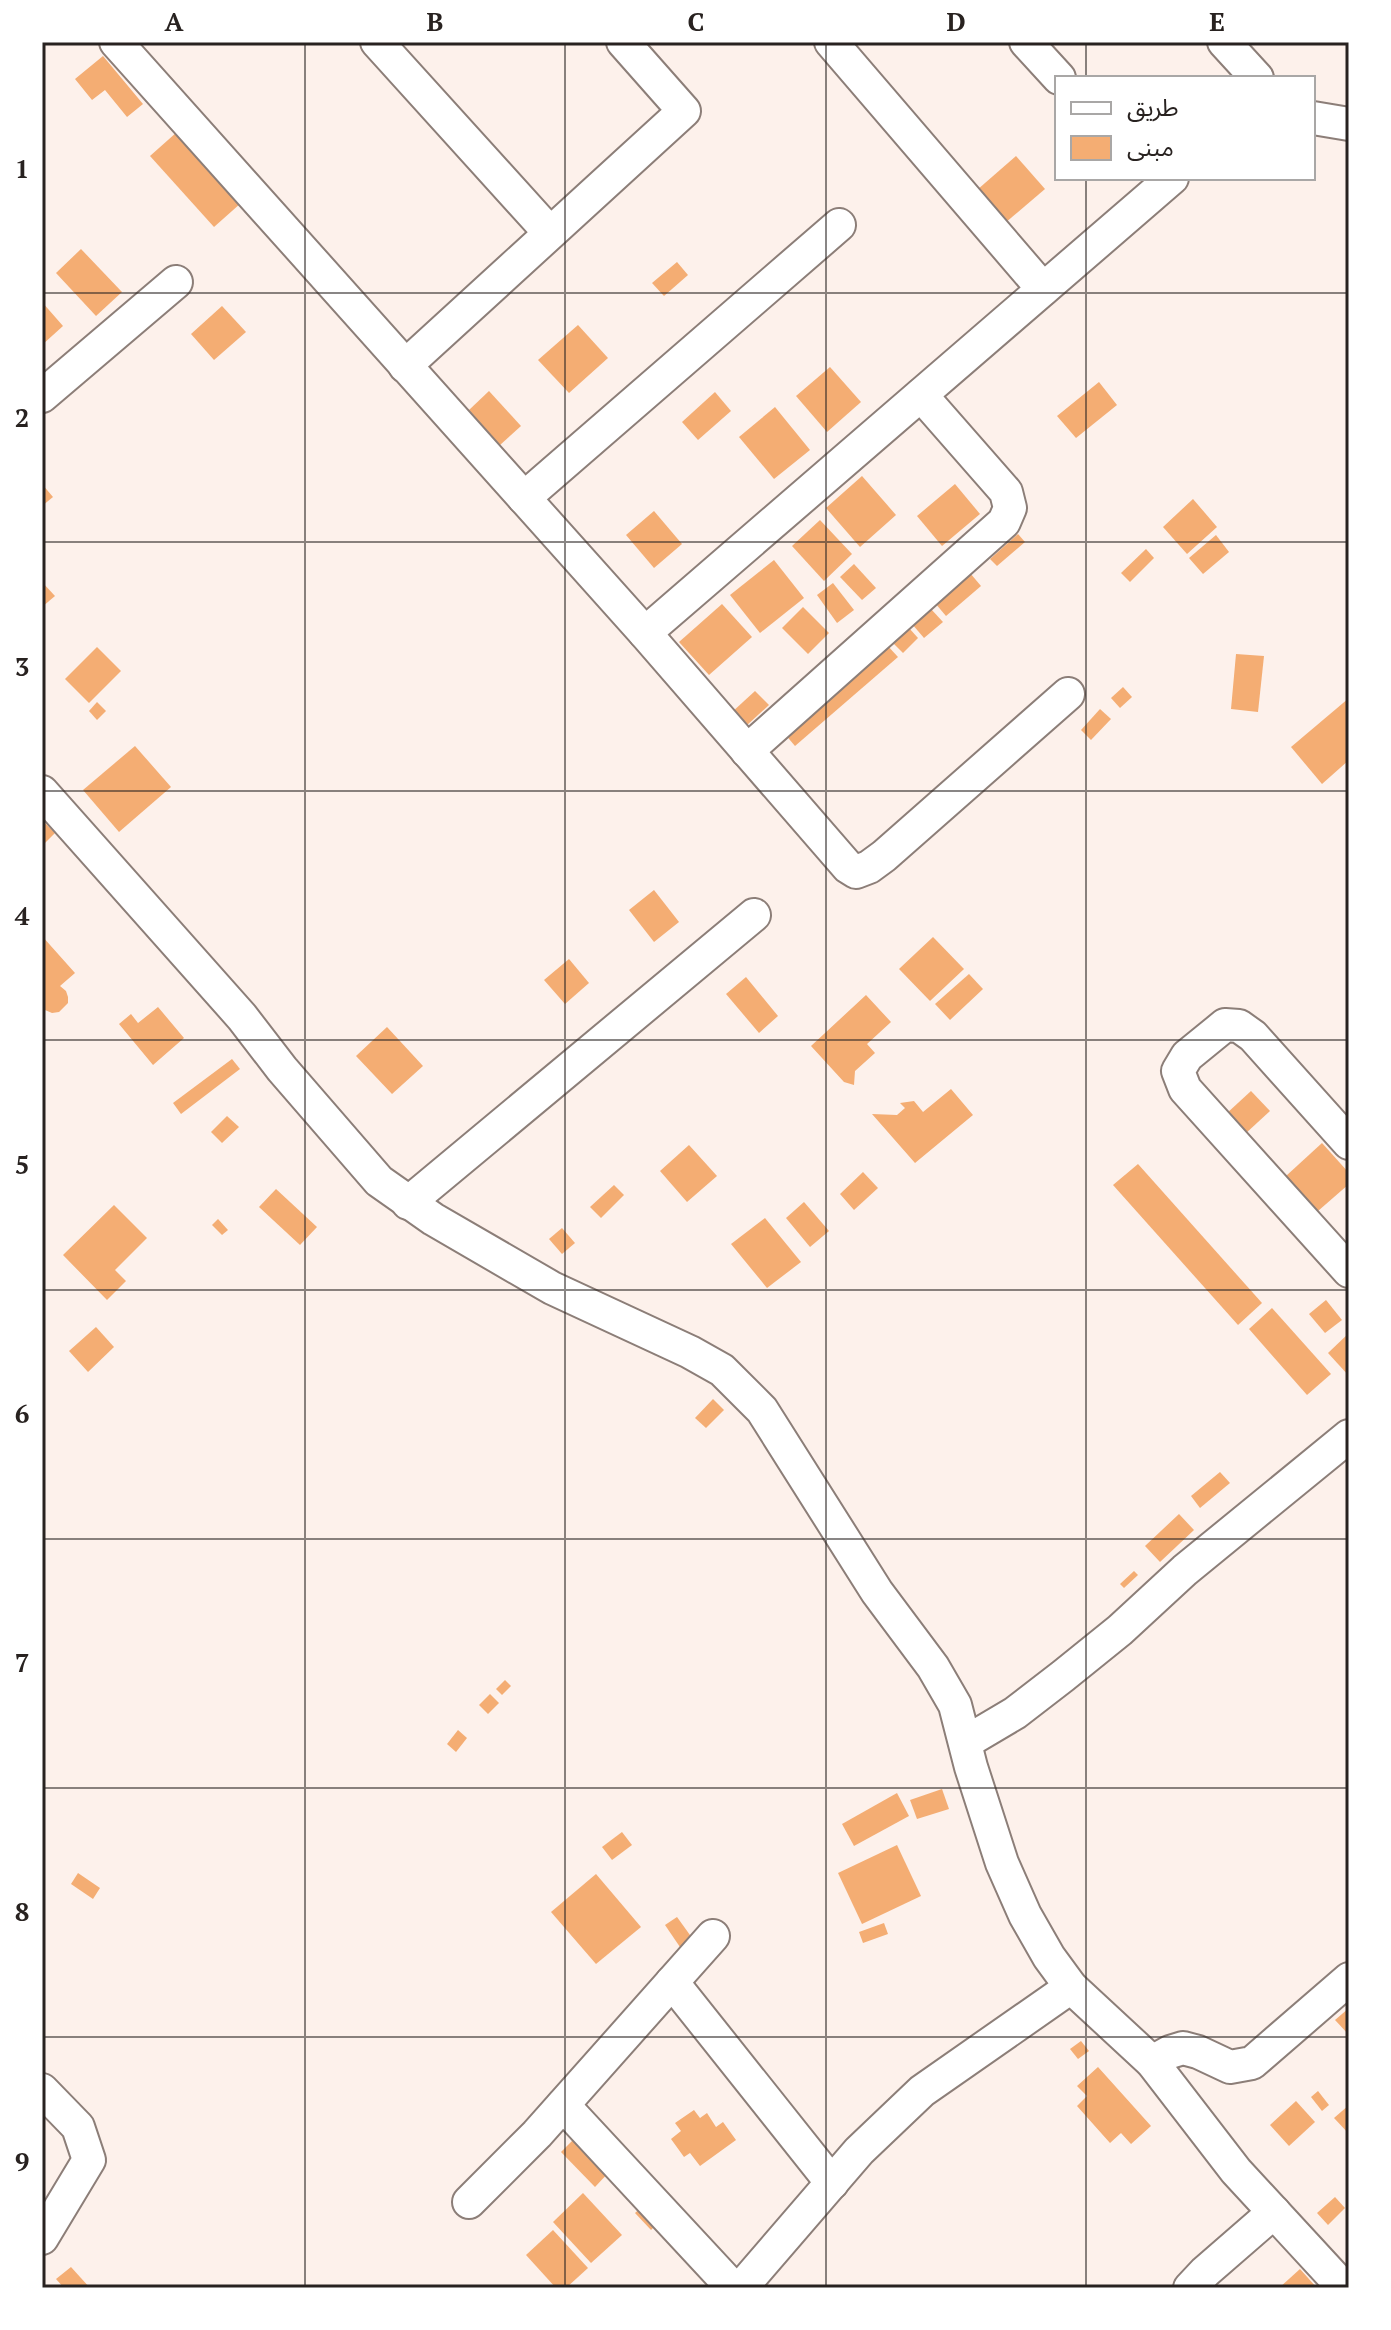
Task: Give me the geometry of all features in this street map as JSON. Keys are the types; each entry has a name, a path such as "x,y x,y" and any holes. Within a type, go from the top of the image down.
{"street":[{"path":"377,42 550,233"},
{"path":"405,366 684,111 623,42"},
{"path":"831,42 1043,289"},
{"path":"1026,42 1057,76"},
{"path":"1224,42 1255,76"},
{"path":"121,44 645,633 848,867 856,872 884,856 1068,694"},
{"path":"1315,118 1349,124"},
{"path":"645,633 1043,289 1160,182"},
{"path":"524,498 839,225"},
{"path":"42,396 176,282"},
{"path":"747,751 1004,522 1010,508 1006,492 921,395"},
{"path":"42,792 242,1017 282,1069 379,1181 408,1203 552,1288 690,1352 722,1370 743,1388 762,1410 877,1592 933,1667 955,1705 1002,1863 1025,1915 1049,1957 1071,1987 1152,2062 1236,2171 1344,2288"},
{"path":"408,1203 754,915"},
{"path":"1349,1143 1253,1036 1239,1026 1225,1025 1187,1056 1178,1071 1185,1089 1338,1236 1349,1271"},
{"path":"966,1742 1015,1713 1063,1676 1120,1630 1185,1570 1349,1436"},
{"path":"469,2202 563,2105 713,1936"},
{"path":"1152,2062 1183,2048 1230,2067 1252,2063 1349,1979"},
{"path":"672,1982 832,2183"},
{"path":"741,2288 859,2151 922,2091 1071,1987"},
{"path":"42,2090 78,2127 89,2160 42,2238"},
{"path":"563,2105 733,2288"},
{"path":"1190,2288 1274,2212"}],"building":[{"path":"103,56 143,104 127,117 105,90 92,100 75,79"},
{"path":"177,132 241,203 214,227 150,156"},
{"path":"1016,156 1045,189 1005,223 977,190"},
{"path":"81,249 122,292 96,316 56,273"},
{"path":"677,262 688,275 664,296 652,283"},
{"path":"42,302 63,326 42,345"},
{"path":"222,306 246,332 214,360 191,334"},
{"path":"578,325 608,358 569,393 538,360"},
{"path":"830,367 861,402 827,432 796,396"},
{"path":"1099,382 1117,405 1076,438 1057,416"},
{"path":"489,391 521,426 500,445 469,410"},
{"path":"715,392 731,411 698,440 682,422"},
{"path":"775,407 810,450 774,479 739,437"},
{"path":"862,476 896,515 860,547 826,508"},
{"path":"42,484 53,497 42,506"},
{"path":"955,484 980,514 942,546 917,516"},
{"path":"1193,499 1217,527 1187,554 1163,527"},
{"path":"654,511 682,544 654,568 626,535"},
{"path":"820,520 852,554 824,581 792,546"},
{"path":"1018,534 1025,542 997,566 990,559"},
{"path":"1216,535 1229,552 1203,574 1189,558"},
{"path":"1146,549 1154,558 1130,582 1121,573"},
{"path":"774,560 804,598 760,633 730,595"},
{"path":"854,564 876,588 862,600 840,577"},
{"path":"970,573 981,586 946,616 935,603"},
{"path":"42,582 55,596 42,607"},
{"path":"833,583 854,610 837,623 817,595"},
{"path":"722,604 752,637 709,675 679,642"},
{"path":"803,607 829,633 808,654 782,628"},
{"path":"931,609 943,622 924,638 912,624"},
{"path":"909,628 918,638 903,653 893,643"},
{"path":"886,644 898,657 795,746 784,733"},
{"path":"97,647 121,671 89,703 65,679"},
{"path":"1236,654 1264,656 1258,712 1231,709"},
{"path":"1123,687 1132,697 1120,708 1111,698"},
{"path":"755,691 769,705 745,727 731,713"},
{"path":"1349,698 1349,760 1322,784 1291,747"},
{"path":"97,702 106,711 97,720 89,711"},
{"path":"1100,709 1111,719 1091,740 1081,730"},
{"path":"135,746 171,787 119,832 83,790"},
{"path":"42,820 55,833 45,843 42,841"},
{"path":"654,890 679,922 654,942 629,910"},
{"path":"42,936 75,973 60,986 66,991 68,1003 59,1012 45,1010 42,1013"},
{"path":"933,937 964,969 930,1001 899,969"},
{"path":"569,959 589,983 565,1004 544,980"},
{"path":"969,974 983,989 950,1020 935,1004"},
{"path":"746,977 778,1016 759,1033 726,994"},
{"path":"866,995 891,1022 867,1044 875,1053 855,1071 854,1085 844,1082 811,1046"},
{"path":"158,1007 184,1038 153,1065 119,1024 131,1014 138,1023"},
{"path":"387,1027 423,1066 392,1094 356,1056"},
{"path":"232,1059 240,1069 181,1114 173,1103"},
{"path":"951,1089 973,1115 915,1163 872,1114 897,1115 905,1108 900,1103 914,1101 923,1112"},
{"path":"1251,1091 1270,1111 1245,1134 1226,1114"},
{"path":"227,1116 239,1127 222,1143 211,1132"},
{"path":"1322,1143 1349,1173 1349,1184 1318,1211 1286,1176"},
{"path":"689,1145 717,1176 687,1202 660,1171"},
{"path":"1138,1164 1262,1303 1238,1325 1113,1185"},
{"path":"863,1172 878,1188 854,1210 840,1194"},
{"path":"614,1185 624,1195 601,1218 590,1207"},
{"path":"276,1189 317,1227 300,1245 259,1207"},
{"path":"804,1202 829,1231 810,1247 786,1218"},
{"path":"114,1205 147,1238 115,1270 126,1281 107,1300 63,1255"},
{"path":"765,1218 801,1262 767,1288 731,1244"},
{"path":"218,1219 228,1230 222,1235 212,1225"},
{"path":"562,1228 575,1243 562,1254 549,1239"},
{"path":"1326,1300 1342,1320 1325,1333 1309,1314"},
{"path":"1272,1308 1331,1374 1307,1395 1249,1329"},
{"path":"96,1327 114,1347 88,1372 69,1351"},
{"path":"1349,1333 1349,1376 1328,1353"},
{"path":"713,1399 724,1410 706,1428 695,1418"},
{"path":"1220,1472 1230,1483 1200,1508 1191,1496"},
{"path":"1179,1514 1194,1530 1160,1562 1145,1546"},
{"path":"1134,1571 1138,1575 1124,1588 1120,1584"},
{"path":"505,1680 511,1686 502,1695 496,1689"},
{"path":"490,1694 499,1703 488,1714 479,1705"},
{"path":"458,1730 467,1738 456,1752 447,1744"},
{"path":"942,1789 949,1809 917,1819 910,1800"},
{"path":"897,1793 909,1816 854,1846 842,1824"},
{"path":"622,1832 632,1845 612,1860 602,1847"},
{"path":"897,1845 921,1896 862,1924 838,1873"},
{"path":"78,1873 100,1888 93,1899 71,1884"},
{"path":"596,1874 641,1927 596,1964 551,1912"},
{"path":"677,1917 695,1942 682,1950 665,1925"},
{"path":"884,1923 888,1934 863,1943 859,1932"},
{"path":"1349,2008 1349,2035 1335,2020"},
{"path":"1081,2041 1089,2051 1078,2059 1070,2049"},
{"path":"1098,2067 1151,2126 1131,2144 1121,2133 1110,2143 1077,2106 1087,2096 1077,2086"},
{"path":"1318,2091 1329,2105 1322,2111 1311,2097"},
{"path":"1296,2101 1315,2122 1289,2146 1270,2125"},
{"path":"1349,2105 1349,2134 1334,2118"},
{"path":"694,2110 700,2118 707,2113 716,2127 723,2122 736,2140 700,2166 690,2153 684,2157 671,2139 681,2131 675,2123"},
{"path":"577,2136 611,2170 595,2187 561,2152"},
{"path":"583,2193 622,2235 591,2263 553,2222"},
{"path":"1335,2197 1345,2208 1328,2225 1317,2213"},
{"path":"646,2203 662,2219 651,2230 635,2213"},
{"path":"553,2230 588,2268 566,2288 556,2288 526,2255"},
{"path":"71,2267 90,2288 64,2288 56,2279"},
{"path":"1300,2269 1317,2288 1279,2288"}]}
